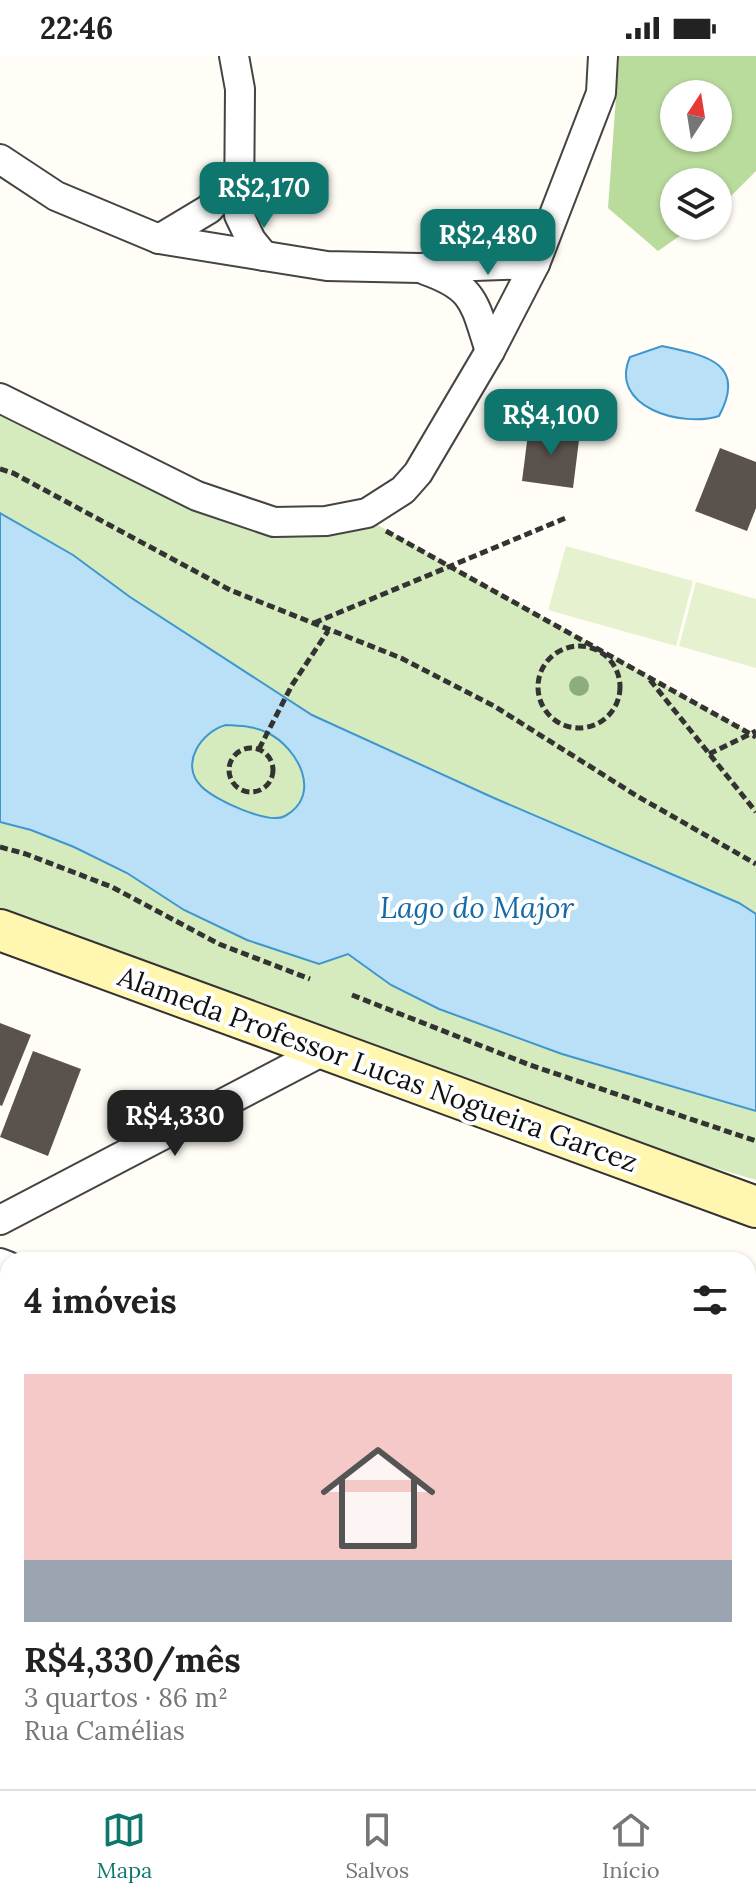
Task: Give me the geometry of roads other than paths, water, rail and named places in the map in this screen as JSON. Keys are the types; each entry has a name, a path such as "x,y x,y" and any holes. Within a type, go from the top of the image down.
{"main road":[{"name":"Alameda Professor Lucas Nogueira Garcez","path":"0,930 756,1207"}],"street":[{"path":"234,56 240,89 239,215 251,240 264,256"},
{"path":"0,398 197,496 274,522 326,521 367,513 403,490 418,473 490,351 535,264 601,93 603,56"},
{"path":"0,159 56,196 159,239 327,266 419,268 535,264"},
{"path":"159,239 209,209 239,174"},
{"path":"419,268 450,279 467,292 490,351"},
{"path":"0,1220 325,1050"}],"water":[{"path":"662,346 706,358 725,372 727,398 719,416 686,419 669,416 652,410 629,389 626,374 630,357"},
{"name":"Lago do Major","path":"0,513 73,555 130,597 312,715 494,798 739,903 756,914 756,1111 562,1054 439,1009 391,985 348,954 319,964 247,940 184,910 127,873 74,847 0,822","holes":["226,725 268,733 289,749 297,760 302,772 303,796 285,816 267,817 242,810 208,792 195,777 192,768 196,750 209,734"]}]}
